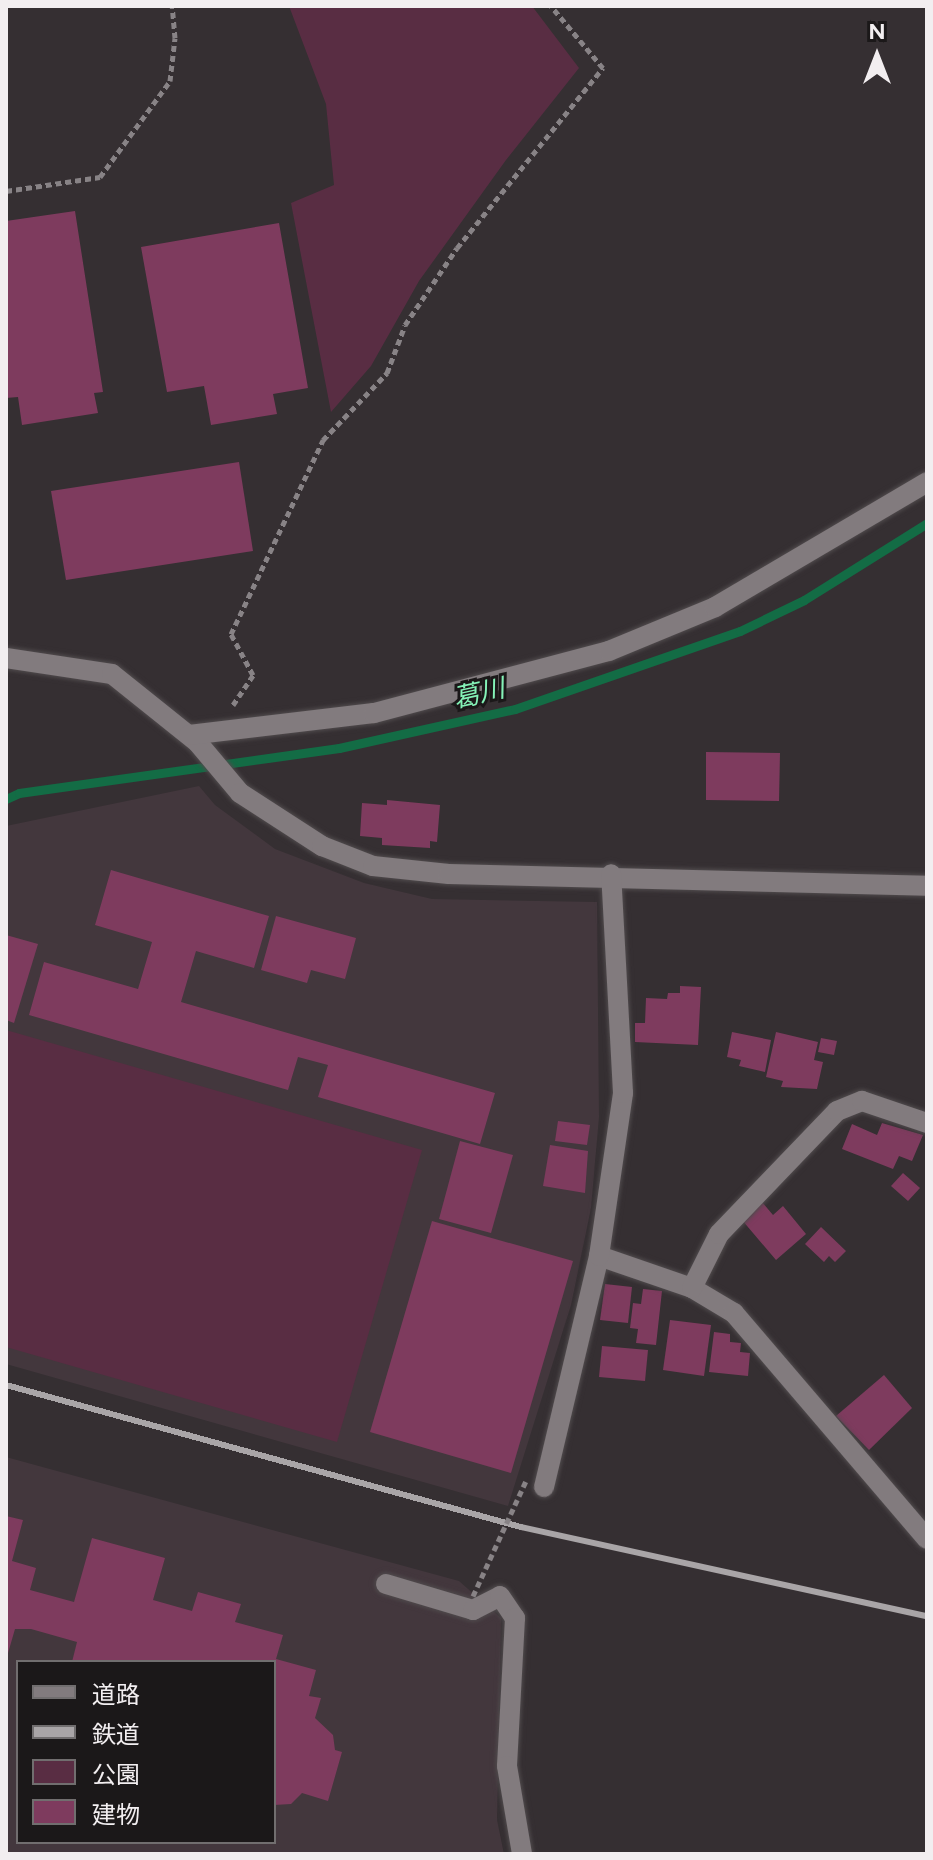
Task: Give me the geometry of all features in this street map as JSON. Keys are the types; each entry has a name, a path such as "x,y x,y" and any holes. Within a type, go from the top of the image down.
{"street":[{"path":"201,737 374,713 609,651 715,607 927,482"},
{"path":"6,658 112,674 201,737 222,773 276,819 322,846 373,866 449,874 611,874 927,886"},
{"path":"535,1484 599,1256 623,1093 611,874"},
{"path":"692,1288 719,1234 837,1111 862,1101 927,1123"},
{"path":"599,1256 692,1288 734,1313 927,1539"},
{"path":"386,1584 473,1610 500,1596 515,1618 507,1766 522,1854"}],"path":[{"path":"6,191 100,177 170,81 175,38 172,6"},
{"path":"201,737 253,675 231,634 323,440 387,373 405,325 457,248 603,68 551,6"},
{"path":"473,1596 535,1484"}],"shaded area":[{"path":"199,786 215,805 275,849 364,883 432,899 597,902 599,1117 591,1208 571,1305 508,1506 6,1364 6,826"},
{"path":"6,1457 459,1581 501,1618 497,1820 504,1854 6,1854"}],"green space":[{"path":"289,6 532,6 579,68 506,160 419,281 371,366 331,412 291,203 334,185 326,104"},
{"path":"6,1030 422,1150 337,1442 6,1347"}],"building":[{"path":"75,211 103,392 94,393 98,413 22,425 18,397 6,398 6,221"},
{"path":"279,223 308,388 273,394 277,414 211,425 204,386 167,392 141,247"},
{"path":"239,462 253,551 66,580 51,491"},
{"path":"706,752 780,753 779,801 706,800"},
{"path":"387,800 440,805 437,842 430,841 430,848 382,845 382,838 360,836 362,803 387,805"},
{"path":"111,870 269,916 254,968 196,951 181,1002 495,1093 480,1144 318,1097 328,1065 298,1057 288,1090 29,1015 44,962 138,989 152,942 95,925"},
{"path":"276,916 356,938 345,979 311,970 307,983 261,970"},
{"path":"6,935 38,944 14,1023 6,1020"},
{"path":"680,986 701,987 698,1045 635,1042 635,1023 645,1023 646,998 667,999 668,993 680,993"},
{"path":"732,1032 771,1040 765,1072 739,1066 741,1060 727,1057"},
{"path":"776,1032 818,1042 814,1060 823,1062 817,1089 781,1087 783,1081 766,1077"},
{"path":"821,1038 837,1041 834,1055 818,1052"},
{"path":"558,1121 590,1125 587,1145 555,1141"},
{"path":"882,1123 923,1135 912,1161 899,1156 893,1169 842,1149 852,1124 877,1135"},
{"path":"460,1141 513,1155 491,1233 439,1219"},
{"path":"550,1145 588,1151 585,1193 543,1186"},
{"path":"903,1173 920,1188 908,1201 891,1186"},
{"path":"762,1202 773,1215 783,1206 806,1234 776,1260 742,1220"},
{"path":"432,1221 573,1261 511,1473 370,1432"},
{"path":"821,1227 846,1251 835,1262 829,1256 824,1262 805,1244"},
{"path":"605,1284 632,1287 628,1323 600,1320"},
{"path":"643,1289 662,1291 656,1345 636,1343 638,1329 630,1328 633,1303 641,1304"},
{"path":"670,1320 711,1325 704,1376 663,1370"},
{"path":"714,1332 730,1334 730,1342 741,1343 740,1352 750,1353 748,1376 709,1372"},
{"path":"602,1346 648,1350 645,1381 599,1377"},
{"path":"884,1375 912,1408 869,1450 836,1416"},
{"path":"6,1516 23,1520 12,1561 36,1568 30,1590 74,1602 92,1538 165,1558 153,1600 192,1611 198,1592 241,1604 235,1622 283,1635 276,1659 316,1670 309,1696 321,1698 315,1718 333,1735 335,1750 342,1752 328,1801 302,1793 291,1804 276,1805 276,1660 72,1660 77,1642 31,1629 15,1629 6,1660"}],"waterway":[{"name":"葛川","path":"6,799 19,793 339,748 515,709 740,631 804,600 927,523"}],"railway":[{"path":"6,1385 521,1527 927,1616"}]}
